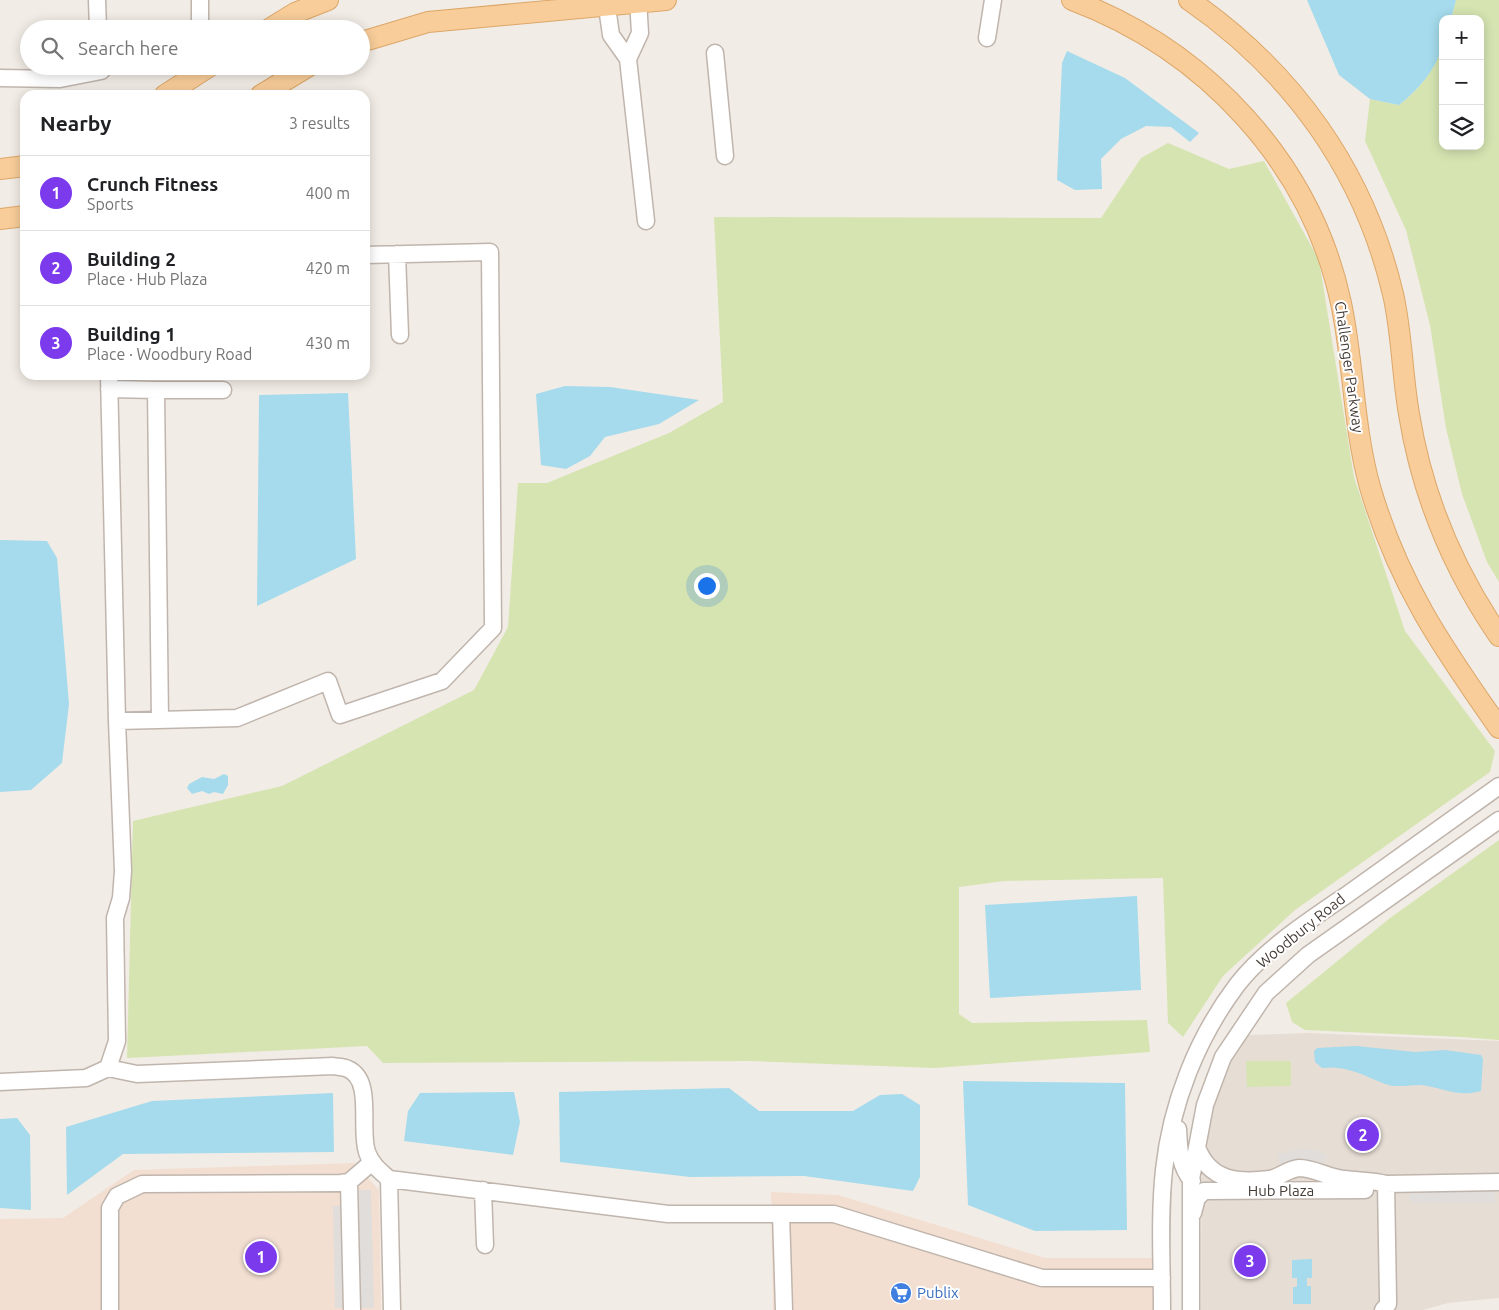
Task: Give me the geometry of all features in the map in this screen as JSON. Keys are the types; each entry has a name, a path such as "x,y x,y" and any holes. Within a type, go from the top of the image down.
{"main road":[{"path":"284,20 295,13 328,0"},
{"path":"370,39 428,22 606,3 666,0"},
{"name":"Challenger Parkway","path":"1072,0 1140,32 1195,69 1248,120 1274,153 1295,185 1317,229 1338,289 1347,340 1353,399 1361,447 1387,536 1407,584 1428,623 1499,728"},
{"path":"1190,0 1245,43 1285,82 1323,131 1356,189 1376,235 1393,294 1408,414 1418,461 1430,500 1461,574 1499,636"},
{"path":"173,90 196,75"},
{"path":"269,90 294,75"},
{"path":"0,169 20,167"},
{"path":"0,219 20,217"}],"street":[{"path":"97,0 98,20"},
{"path":"200,0 200,20"},
{"path":"987,38 993,0"},
{"path":"628,59 640,33 638,1"},
{"path":"606,3 611,36 628,59 646,222"},
{"path":"715,53 725,156"},
{"path":"0,78 60,79 75,75"},
{"path":"116,721 237,718 328,681 340,715 442,681 493,628 490,252 370,255"},
{"path":"397,254 400,335"},
{"path":"108,1068 117,1041 115,918 121,898 123,871 116,721 109,382 156,390 223,390"},
{"path":"156,390 160,720"},
{"name":"Woodbury Road","path":"1162,1310 1164,1169 1176,1104 1185,1077 1209,1029 1238,985 1272,949 1499,786"},
{"name":"Woodbury Road","path":"1191,1310 1191,1179 1205,1105 1223,1058 1266,993 1308,955 1499,820"},
{"path":"0,1082 86,1078 108,1068 137,1074 333,1066 349,1069 360,1079 364,1092 364,1140 372,1163 389,1179 668,1214 834,1214 1042,1278 1162,1278"},
{"path":"1176,1104 1180,1155 1184,1169 1191,1179 1204,1191 1197,1198 1191,1217"},
{"name":"Hub Plaza","path":"1196,1147 1206,1167 1226,1178 1271,1179 1299,1168 1313,1170 1323,1183"},
{"path":"110,1310 110,1208 117,1196 142,1184 349,1182 372,1163"},
{"path":"1281,1191 1282,1174"},
{"path":"389,1179 392,1310"},
{"path":"349,1182 352,1310"},
{"name":"Hub Plaza","path":"1204,1191 1281,1191 1323,1183 1371,1190 1386,1184 1499,1182"},
{"path":"1383,1310 1388,1304 1394,1272 1386,1184"},
{"path":"483,1190 484,1245"},
{"path":"781,1214 784,1310"}],"shaded area":[{"path":"1309,1033 1499,1041 1499,1298 1448,1303 1423,1310 1201,1310 1202,1132 1220,1076 1248,1035"},
{"path":"1300,1149 1315,1150 1327,1155 1322,1166 1281,1166 1277,1155"},
{"path":"354,1163 379,1190 381,1310 0,1310 0,1219 63,1218 134,1170"},
{"path":"1409,1181 1495,1182 1495,1203 1410,1203"},
{"path":"360,1190 371,1190 374,1308 335,1308 333,1206 346,1205"},
{"path":"771,1192 838,1195 1045,1258 1158,1258 1159,1310 773,1310"}],"green space":[{"path":"1456,0 1499,0 1499,582 1487,562 1462,494 1446,428 1430,325 1406,230 1365,141 1370,99 1399,105 1426,78 1439,55 1439,150 1484,150 1484,15 1452,15"},
{"path":"1168,143 1229,169 1264,161 1319,260 1354,477 1405,631 1495,751 1490,772 1295,910 1223,976 1183,1037 1168,1023 1163,878 1004,881 959,887 959,1014 972,1023 1147,1020 1150,1052 934,1068 751,1061 383,1063 367,1046 127,1058 133,821 282,786 474,690 508,627 518,483 547,483 669,433 723,402 714,217 1101,218 1141,158"},
{"path":"1499,840 1499,1040 1305,1030 1292,1022 1286,1003 1390,918"},
{"path":"1246,1061 1291,1061 1291,1086 1247,1087"}],"water":[{"path":"1307,0 1456,0 1452,15 1439,15 1439,55 1436,63 1413,93 1399,105 1370,99 1339,75"},
{"path":"1067,51 1125,78 1199,133 1190,142 1171,127 1146,126 1121,139 1101,159 1102,189 1075,190 1057,180 1062,63"},
{"path":"565,386 610,387 699,400 659,424 605,437 590,456 566,469 541,465 536,394"},
{"path":"348,393 356,559 257,606 259,395"},
{"path":"0,540 47,541 57,558 69,704 62,763 31,790 0,792"},
{"path":"224,774 228,776 228,785 223,794 214,792 209,794 202,791 192,794 187,788 189,784 202,777 214,779"},
{"path":"1137,896 1141,990 990,998 985,905"},
{"path":"1356,1046 1415,1052 1445,1050 1481,1055 1483,1059 1481,1091 1457,1093 1420,1085 1389,1085 1347,1069 1322,1068 1315,1062 1314,1051 1317,1048"},
{"path":"963,1081 1125,1083 1127,1230 1035,1231 968,1205"},
{"path":"729,1088 759,1111 853,1111 880,1095 902,1094 920,1105 920,1177 913,1191 804,1176 690,1177 560,1162 559,1092"},
{"path":"514,1092 520,1122 513,1155 404,1141 408,1111 420,1093"},
{"path":"333,1093 334,1152 123,1154 67,1195 66,1127 152,1101"},
{"path":"17,1118 30,1135 31,1210 0,1208 0,1119"},
{"path":"1312,1259 1312,1278 1307,1278 1307,1286 1311,1286 1311,1304 1293,1304 1293,1287 1297,1287 1297,1278 1292,1278 1292,1260"}],"place":[{"name":"Building 2","path":"1363,1135"},
{"name":"Crunch Fitness","path":"261,1257"},
{"name":"Building 1","path":"1250,1261"},
{"name":"Publix","path":"901,1293"}]}
